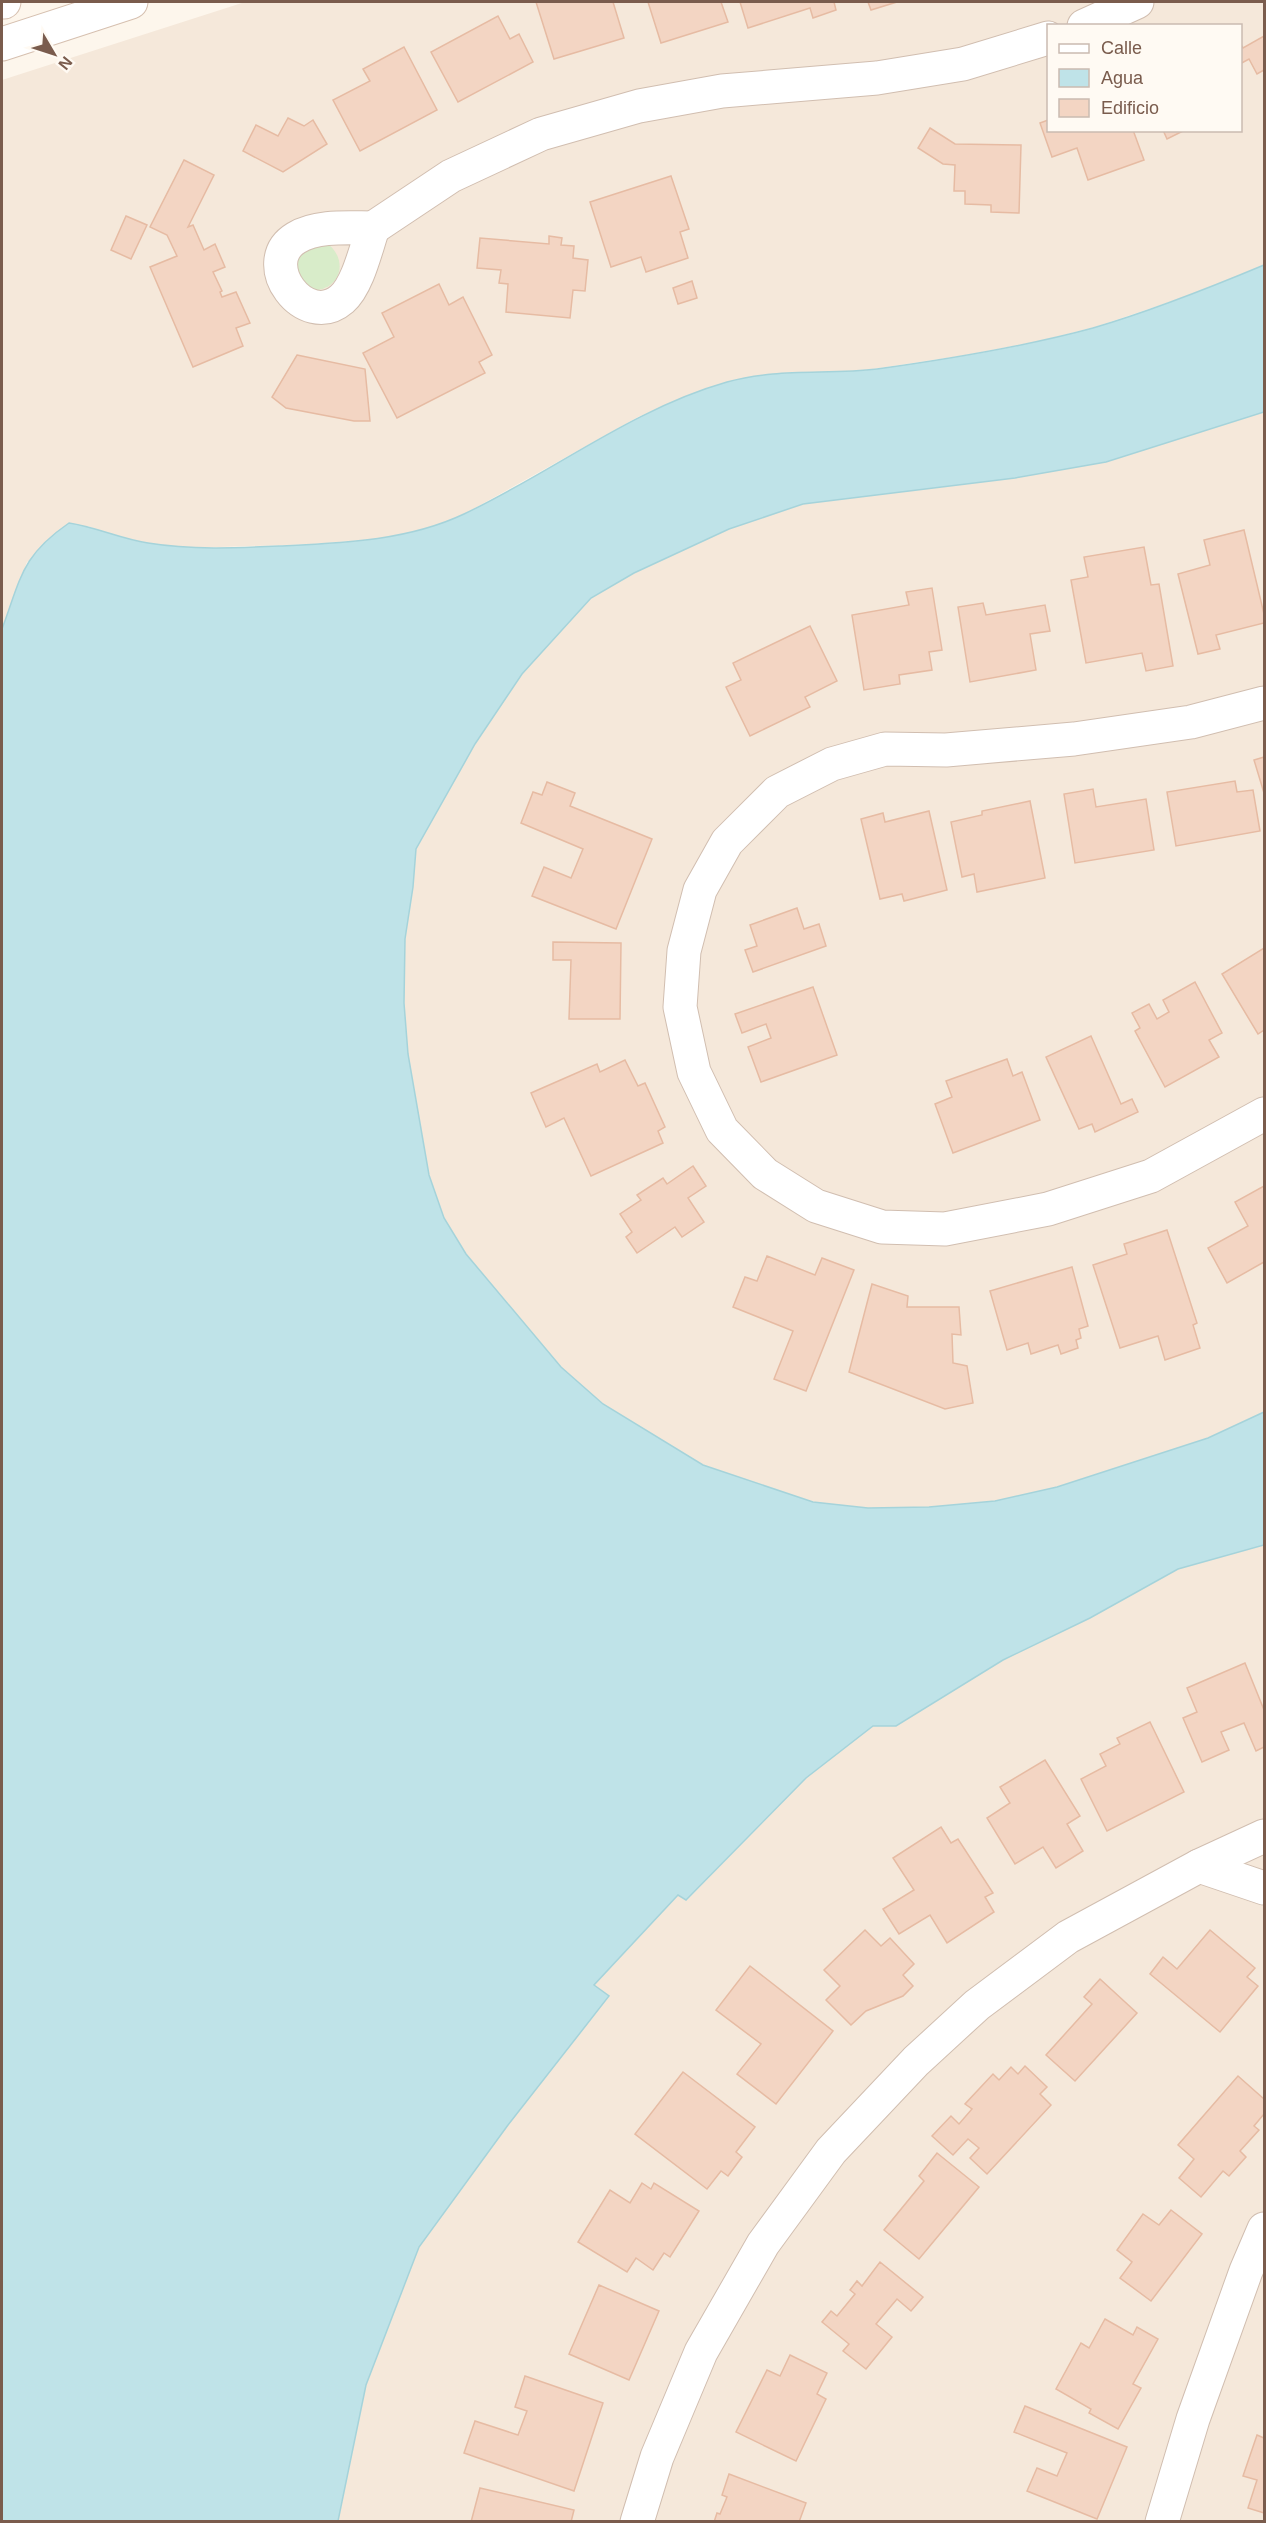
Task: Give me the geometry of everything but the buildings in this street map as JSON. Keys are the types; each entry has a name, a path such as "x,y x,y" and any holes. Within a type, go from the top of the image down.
{"street":[{"path":"2,44 131,2"},
{"path":"1088,24 1137,2"},
{"path":"373,228 451,176 531,139 639,106 722,91 877,78 963,64 1047,38"},
{"path":"1264,703 1191,722 1074,739 946,750 885,749 832,764 777,792 727,842 700,890 684,951 680,1007 694,1072 722,1130 765,1174 816,1206 882,1227 945,1229 1048,1209 1150,1176 1264,1114"},
{"path":"637,2522 657,2457 701,2352 763,2244 831,2151 916,2061 977,2005 1068,1937 1199,1866 1264,1836"},
{"path":"1199,1866 1258,1883 1264,1888"},
{"path":"1162,2522 1201,2398 1246,2271 1264,2229"}],"shaded area":[{"path":"245,2 1264,2 1264,265 1211,288 1095,327 1039,341 966,355 685,397 638,417 466,513 430,529 376,539 314,544 190,548 147,543 105,533 88,526 27,562 2,629 2,80"},
{"path":"1264,412 1264,1412 1208,1438 1057,1487 995,1501 929,1507 868,1508 813,1502 703,1465 603,1404 561,1367 466,1254 444,1218 429,1175 408,1054 404,1003 405,939 416,849 475,744 522,674 591,598 634,573 729,529 803,504 1015,478 1214,428"},
{"path":"1264,1545 1264,2521 338,2522 366,2385 419,2247 508,2125 608,1996 593,1986 678,1895 687,1900 806,1778 873,1725 896,1726 1003,1660 1090,1618 1178,1569"}],"green space":[{"path":"324,241 333,248 338,257 340,265 338,274 328,287 307,290 290,255"}],"water":[{"path":"1264,265 1264,412 1106,462 1015,478 803,504 729,529 634,573 591,598 522,674 475,744 416,849 405,939 404,1003 408,1054 429,1175 444,1218 466,1254 561,1367 603,1404 703,1465 813,1502 868,1508 929,1507 995,1501 1057,1487 1208,1438 1264,1412 1264,1545 1178,1569 1090,1618 1003,1660 896,1726 873,1726 806,1778 686,1900 678,1895 594,1985 609,1996 508,2125 419,2247 366,2385 338,2521 2,2521 2,629 25,569 41,546 69,523 138,541 197,548 326,544 374,539 420,530 464,514 658,408 727,382 783,373 877,369 1013,347 1093,328 1136,314"}]}
